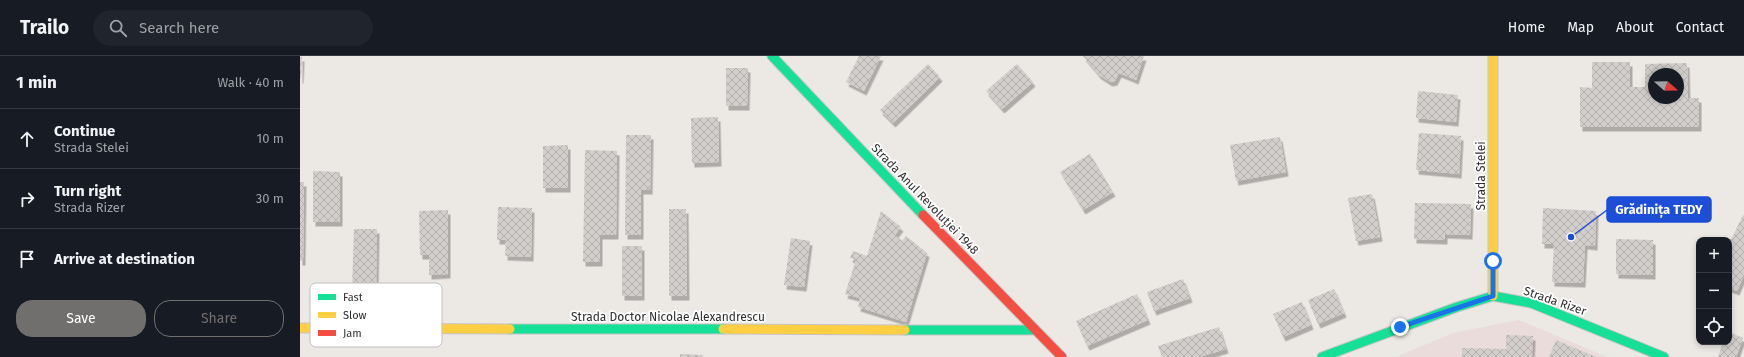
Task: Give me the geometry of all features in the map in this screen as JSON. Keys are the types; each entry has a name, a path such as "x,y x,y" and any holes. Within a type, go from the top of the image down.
{"street":[{"name":"Strada Anul Revoluției 1948","path":"772,56 1062,357"},
{"name":"Strada Stelei","path":"1493,56 1493,296"},
{"name":"Strada Rizer","path":"1322,357 1443,312 1493,296 1530,303 1664,357"},
{"name":"Strada Doctor Nicolae Alexandrescu","path":"300,328 310,328"},
{"name":"Strada Doctor Nicolae Alexandrescu","path":"442,328 1036,330"}],"shaded area":[{"path":"1519,320 1607,357 1396,357 1453,333"}],"building":[{"path":"859,56 881,56 864,91 846,82"},
{"path":"1083,56 1144,56 1136,80 1119,73 1115,81 1110,82 1099,75"},
{"path":"300,57 302,57 301,79 300,79"},
{"path":"1592,62 1630,62 1630,87 1645,87 1645,64 1687,63 1688,98 1699,98 1699,127 1580,127 1580,87 1592,88"},
{"path":"928,64 940,77 893,123 880,110"},
{"path":"1017,64 1033,82 1002,109 986,91"},
{"path":"726,68 748,68 747,106 726,106"},
{"path":"1418,91 1458,95 1456,122 1416,118"},
{"path":"718,117 719,162 692,163 691,118"},
{"path":"1419,133 1461,136 1459,174 1416,170"},
{"path":"626,135 651,135 650,190 641,190 641,235 625,235"},
{"path":"1280,137 1286,172 1236,181 1230,145"},
{"path":"568,145 568,188 543,188 543,146"},
{"path":"585,150 617,151 616,235 600,235 600,262 583,262"},
{"path":"1090,154 1113,192 1083,210 1060,172"},
{"path":"313,171 340,172 340,222 313,222"},
{"path":"300,182 304,182 303,261 300,261"},
{"path":"1372,194 1380,237 1356,241 1348,198"},
{"path":"1415,203 1471,204 1470,235 1445,234 1445,240 1414,239"},
{"path":"498,207 532,208 531,257 505,256 506,240 497,240"},
{"path":"1543,208 1596,211 1595,246 1585,245 1583,283 1552,282 1554,244 1542,244"},
{"path":"669,209 686,209 687,296 669,296"},
{"path":"448,210 448,274 429,275 429,255 420,255 419,211"},
{"path":"881,211 901,227 895,235 902,241 906,236 927,253 906,322 858,307 860,298 845,294 856,260 850,258 853,251 867,256"},
{"path":"1743,215 1744,275 1737,291 1732,289 1732,238"},
{"path":"354,229 377,229 376,283 352,283"},
{"path":"791,238 810,241 804,287 784,285"},
{"path":"1616,239 1653,240 1653,275 1616,274"},
{"path":"622,246 642,246 642,296 622,296"},
{"path":"1183,279 1190,298 1154,311 1147,292"},
{"path":"1334,289 1344,313 1318,324 1308,300"},
{"path":"1137,294 1148,320 1087,346 1076,321"},
{"path":"1302,302 1311,325 1283,337 1273,314"},
{"path":"1219,327 1226,349 1199,357 1162,357 1158,346"},
{"path":"1732,333 1743,338 1736,357 1718,357 1722,345 1732,345"},
{"path":"1506,335 1533,336 1532,357 1462,357 1462,348 1506,349"},
{"path":"1556,340 1596,357 1549,357"},
{"path":"680,354 703,355 703,357 680,357"}],"traffic: fast":[{"path":"772,56 923,215"},
{"path":"1322,357 1457,307 1493,296 1531,303 1664,357"},
{"path":"510,329 723,329"},
{"path":"905,330 1035,330"}],"traffic: slow":[{"path":"1493,56 1493,296"},
{"path":"300,328 310,328"},
{"path":"442,329 510,329"},
{"path":"723,329 905,330"}],"traffic: jam":[{"path":"923,215 1062,357"}],"place":[{"name":"Grădinița TEDY","path":"1571,237"}],"route":[{"path":"1400,327 1493,296 1493,261"}]}
